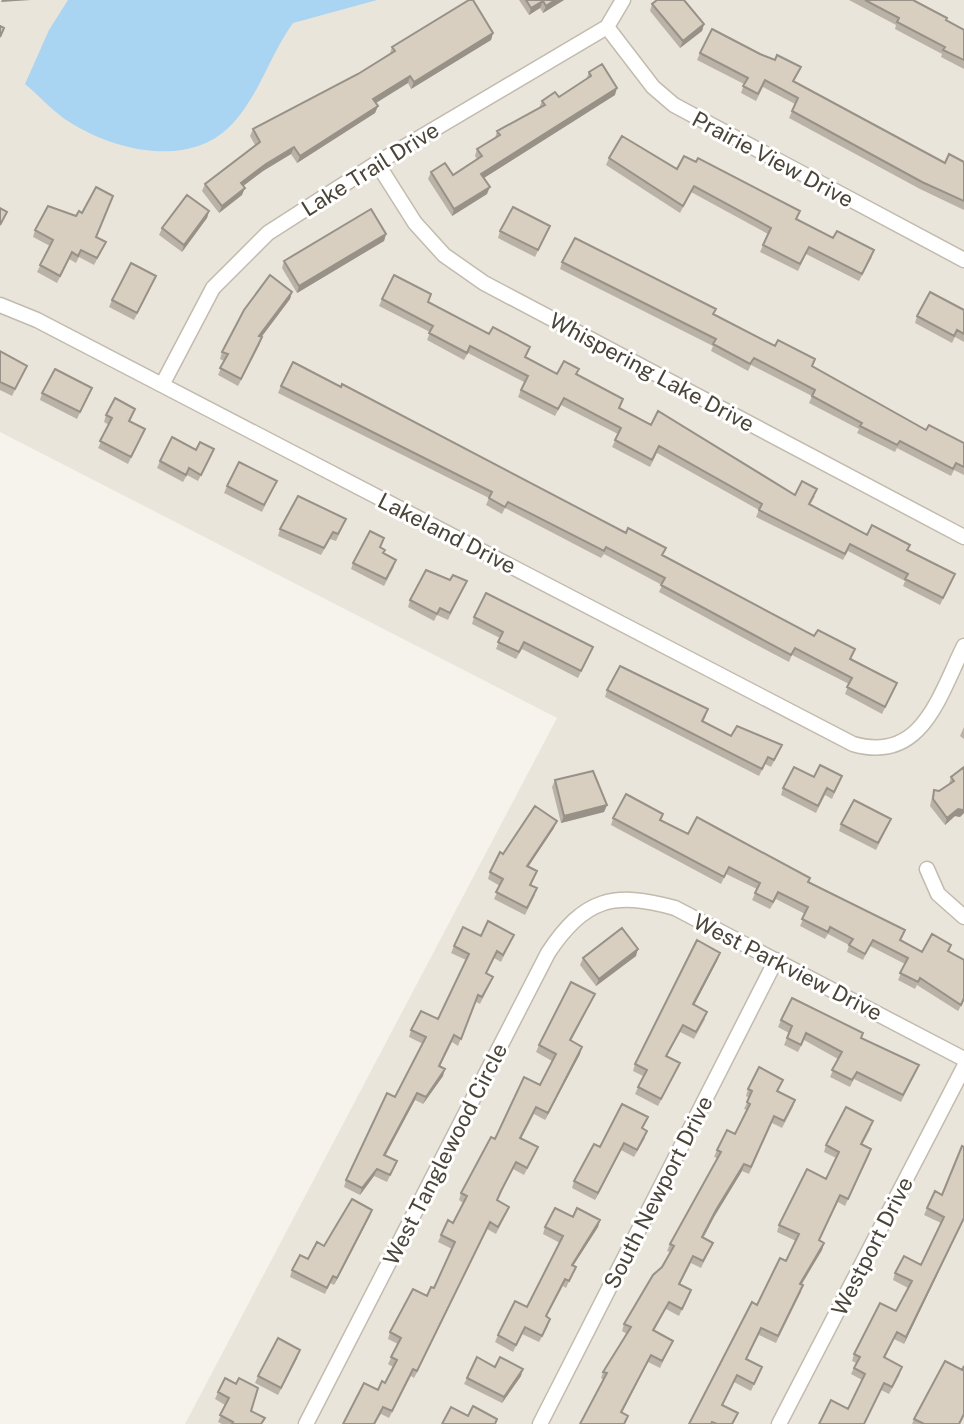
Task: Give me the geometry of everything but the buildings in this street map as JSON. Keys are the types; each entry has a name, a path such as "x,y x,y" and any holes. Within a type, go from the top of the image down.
{"street":[{"name":"Lake Trail Drive","path":"162,385 213,288 235,262 268,233 377,163 607,27 623,0"},
{"name":"Prairie View Drive","path":"607,27 653,87 674,105 964,260"},
{"name":"Whispering Lake Drive","path":"377,163 415,223 444,255 484,283 964,537"},
{"name":"Lakeland Drive","path":"0,305 162,385 853,744 876,751 912,737 924,724 964,646"},
{"path":"927,869 938,894 964,917"},
{"name":"West Parkview Drive","path":"604,901 637,900 675,908 964,1059"},
{"name":"West Tanglewood Circle","path":"306,1424 548,953 585,911 604,901"},
{"name":"South Newport Drive","path":"540,1424 776,960"},
{"name":"Westport Drive","path":"779,1424 964,1067"}],"shaded area":[{"path":"0,0 964,0 964,1424 185,1424 557,718 0,432"}],"water":[{"path":"68,0 377,0 293,23 251,99 234,122 217,137 198,146 177,151 155,151 132,148 90,133 59,115 25,84 49,30"}]}
